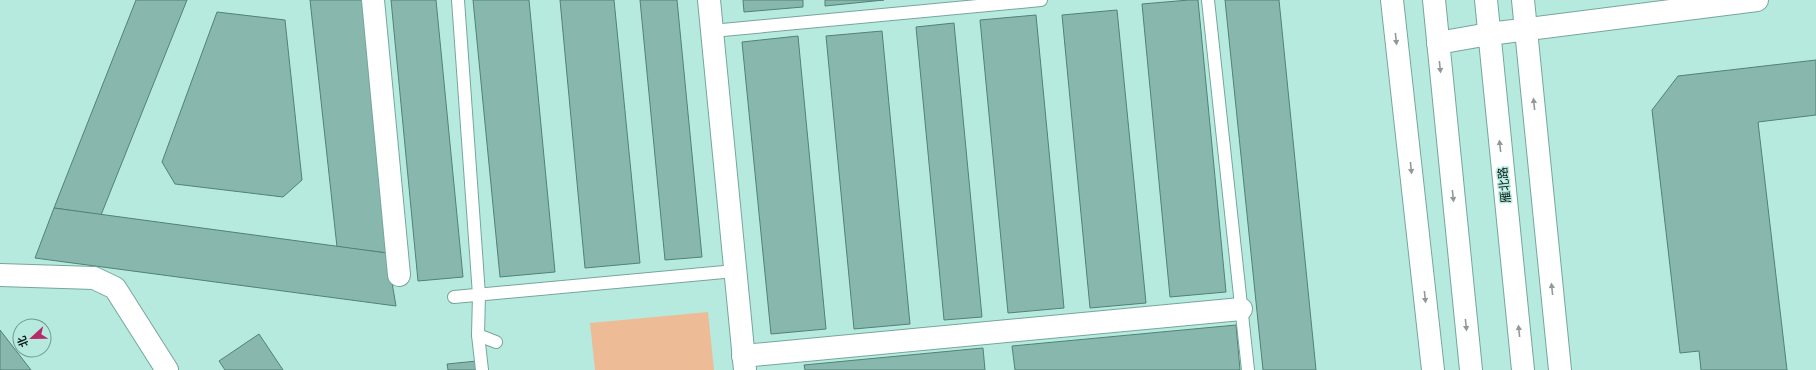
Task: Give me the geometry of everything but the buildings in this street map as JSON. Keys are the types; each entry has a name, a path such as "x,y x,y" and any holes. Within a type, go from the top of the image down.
{"street":[{"path":"374,0 399,275"},
{"path":"709,0 744,363 1241,310"},
{"path":"1392,0 1433,370"},
{"path":"1434,0 1471,370"},
{"name":"雁北路","path":"1486,0 1523,370"},
{"path":"1523,0 1560,370"},
{"path":"1438,43 1526,29 1757,0"},
{"path":"0,275 94,278 115,288 167,370"}],"lane":[{"path":"458,0 479,295 478,335 482,370"},
{"path":"712,31 1041,0"},
{"path":"1208,0 1248,370"},
{"path":"454,297 735,271"},
{"path":"478,335 496,342"}],"shaded area":[{"path":"708,312 714,370 595,370 590,323"}]}
